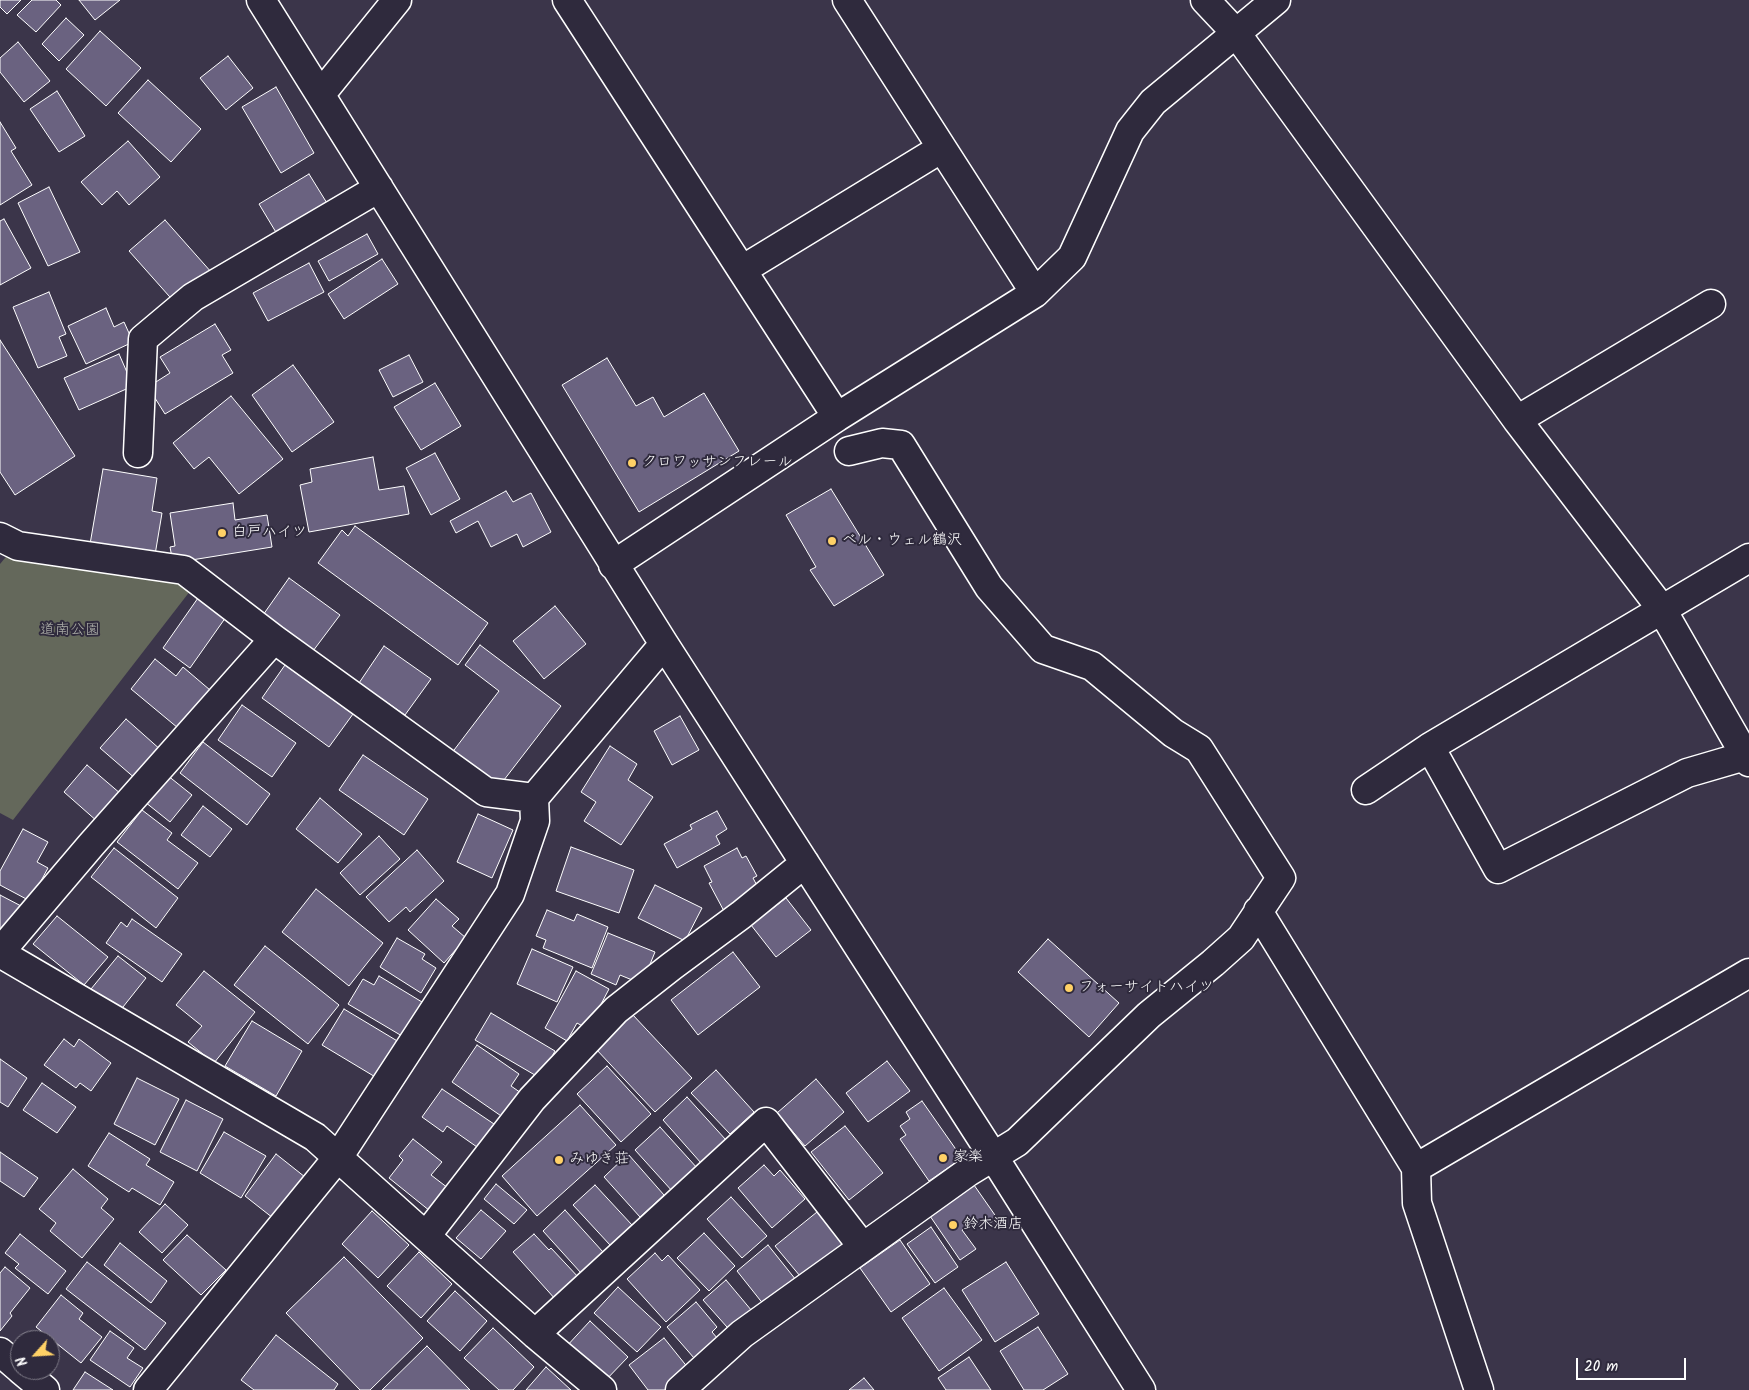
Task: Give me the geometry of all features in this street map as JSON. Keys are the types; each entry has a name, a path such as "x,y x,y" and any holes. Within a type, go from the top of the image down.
{"street":[{"path":"261,0 613,564 1141,1390"},
{"path":"321,94 397,0"},
{"path":"567,0 837,417"},
{"path":"847,0 1035,294"},
{"path":"1205,0 1236,33 1517,420 1661,608 1747,759 1687,773 1498,869 1430,747"},
{"path":"613,564 837,417 1035,294 1072,257 1130,131 1154,102 1276,0"},
{"path":"742,270 942,148"},
{"path":"138,453 143,339 193,297 379,188"},
{"path":"1517,420 1711,304"},
{"path":"680,1390 742,1334 862,1246 968,1172 1017,1142 1149,1015 1240,938 1281,878 1199,749 1173,734 1092,666 1043,649 989,587 901,445 882,442 849,451"},
{"path":"0,537 18,546 184,570 274,639 486,792 534,798"},
{"path":"1366,790 1430,747 1661,608 1749,558"},
{"path":"274,639 91,845 0,952 315,1137 339,1156 535,1334 602,1390"},
{"path":"148,1390 339,1156 510,894 535,821 534,798 664,644"},
{"path":"426,1236 532,1099 616,1010 741,915 805,863"},
{"path":"1258,910 1416,1168 1417,1203 1479,1390"},
{"path":"1416,1168 1749,973"},
{"path":"535,1334 766,1122 862,1246"},
{"path":"0,1352 10,1361"}],"green space":[{"name":"道南公園","path":"10,552 177,575 194,586 13,820 0,813 0,564"}],"building":[{"path":"0,0 21,0 7,14 0,7"},
{"path":"32,0 56,0 61,5 36,32 17,15"},
{"path":"79,0 120,0 95,20"},
{"path":"66,18 84,35 59,61 42,44"},
{"path":"100,31 141,68 106,106 66,69"},
{"path":"18,42 50,81 24,102 0,72 0,58"},
{"path":"228,56 253,88 226,110 200,78"},
{"path":"148,80 201,129 171,162 118,113"},
{"path":"276,87 314,153 281,173 242,107"},
{"path":"57,91 85,136 59,152 30,109"},
{"path":"0,122 16,148 11,151 32,185 0,205"},
{"path":"128,141 160,177 129,205 117,191 102,205 81,182"},
{"path":"309,174 330,208 280,239 259,204"},
{"path":"49,187 80,252 48,266 18,203"},
{"path":"4,219 31,268 0,285 0,221"},
{"path":"165,220 212,273 177,305 129,251"},
{"path":"367,234 378,254 329,281 318,261"},
{"path":"382,259 398,284 344,319 328,294"},
{"path":"309,263 324,292 268,321 253,293"},
{"path":"49,292 66,334 59,337 67,356 38,368 13,307"},
{"path":"106,308 114,327 124,322 133,342 86,364 68,326"},
{"path":"215,324 231,350 222,355 233,373 165,414 148,387 170,373 160,357"},
{"path":"0,340 75,456 15,495 0,472"},
{"path":"119,354 133,386 79,410 64,378"},
{"path":"409,355 423,382 393,397 379,370"},
{"path":"607,358 636,406 653,397 664,417 704,393 739,451 639,512 562,385"},
{"path":"293,365 334,422 292,452 252,395"},
{"path":"435,383 461,426 421,450 394,407"},
{"path":"231,396 283,459 239,494 209,457 194,469 173,443"},
{"path":"435,453 460,499 431,515 406,468"},
{"path":"373,457 379,490 404,486 409,514 309,532 300,485 312,482 310,469"},
{"path":"103,469 157,478 152,511 162,513 154,561 89,550"},
{"name":"ベル・ウェル鶴沢","path":"831,489 884,575 834,606 810,570 816,567 786,515"},
{"path":"506,491 513,502 531,493 551,532 523,547 517,534 491,547 478,521 456,533 450,521"},
{"name":"白戸ハイツ","path":"233,503 235,520 267,515 272,547 173,563 170,547 175,546 170,513"},
{"path":"355,526 488,623 458,665 318,563 342,530 348,536"},
{"path":"289,578 340,615 313,651 263,615"},
{"path":"198,598 226,617 190,668 163,648"},
{"path":"555,606 586,644 544,679 513,641"},
{"path":"480,645 561,706 497,789 451,754 499,691 465,665"},
{"path":"384,646 431,679 405,715 359,683"},
{"path":"155,659 176,676 183,667 210,690 178,728 131,689"},
{"path":"285,665 353,714 329,747 262,698"},
{"path":"242,705 296,743 272,777 218,740"},
{"path":"680,716 699,750 672,765 654,731"},
{"path":"126,719 162,751 137,780 100,748"},
{"path":"203,742 270,794 247,825 180,773"},
{"path":"610,746 637,764 628,780 653,797 621,845 584,821 596,802 581,792"},
{"path":"363,755 428,799 404,835 339,790"},
{"path":"87,765 121,794 98,822 64,792"},
{"path":"167,775 192,795 170,822 145,802"},
{"path":"320,798 362,834 338,863 296,829"},
{"path":"203,806 232,829 210,857 181,835"},
{"path":"142,810 172,833 167,840 198,863 178,889 117,842"},
{"path":"717,811 727,829 716,836 720,844 677,868 664,844 692,829 690,825"},
{"path":"478,814 513,830 492,878 457,862"},
{"path":"23,829 48,842 37,862 48,868 30,901 0,885 0,871"},
{"path":"379,836 400,859 360,895 340,873"},
{"path":"571,847 634,870 619,913 556,891"},
{"path":"114,848 178,898 156,928 91,877"},
{"path":"737,848 742,858 746,856 757,876 753,878 761,893 725,913 709,883 712,882 704,866"},
{"path":"417,850 444,881 410,912 406,907 389,922 366,897"},
{"path":"655,885 702,908 685,941 638,918"},
{"path":"316,889 383,943 349,986 282,932"},
{"path":"0,895 23,907 0,935"},
{"path":"786,898 811,930 776,957 751,925"},
{"path":"436,899 459,919 452,926 466,938 444,963 408,930"},
{"path":"547,910 574,921 577,914 608,927 592,968 543,948 546,940 536,936"},
{"path":"57,916 108,957 84,985 33,944"},
{"path":"132,919 182,954 162,982 106,943 121,922 127,927"},
{"path":"608,933 655,952 642,984 620,975 616,985 591,974"},
{"path":"397,938 425,954 422,959 436,968 421,993 380,967"},
{"name":"フォーサイトハイツ","path":"1048,939 1119,1003 1089,1037 1018,972"},
{"path":"265,946 339,1005 308,1044 234,985"},
{"path":"532,949 573,967 557,1002 517,984"},
{"path":"733,952 760,987 698,1035 671,1000"},
{"path":"118,956 146,978 119,1012 91,989"},
{"path":"204,971 255,1012 214,1063 188,1042 202,1026 176,1005"},
{"path":"576,971 609,989 588,1029 577,1023 567,1041 545,1028"},
{"path":"379,976 422,1002 402,1036 348,1004 363,979 374,985"},
{"path":"344,1009 399,1042 377,1078 322,1045"},
{"path":"491,1013 555,1051 540,1078 475,1040"},
{"path":"632,1014 692,1078 655,1112 595,1048"},
{"path":"252,1021 302,1051 276,1096 225,1066"},
{"path":"64,1039 74,1047 79,1039 111,1063 91,1091 80,1083 76,1088 44,1065"},
{"path":"477,1045 519,1074 511,1086 524,1095 507,1120 452,1082"},
{"path":"0,1059 27,1078 8,1107 0,1102"},
{"path":"887,1061 910,1091 868,1122 846,1093"},
{"path":"607,1066 651,1114 621,1142 577,1094"},
{"path":"716,1070 754,1112 730,1134 691,1093"},
{"path":"137,1078 179,1099 155,1145 114,1124"},
{"path":"816,1079 844,1112 805,1146 777,1113"},
{"path":"42,1083 76,1107 57,1133 23,1110"},
{"path":"442,1089 494,1124 477,1147 447,1126 443,1132 422,1117"},
{"path":"687,1097 726,1140 701,1163 663,1120"},
{"path":"186,1100 223,1119 197,1171 160,1152"},
{"path":"922,1101 962,1158 929,1181 900,1139 906,1135 900,1126 910,1119 906,1112"},
{"name":"みゆき荘","path":"580,1105 616,1145 537,1216 502,1176"},
{"path":"845,1126 883,1173 849,1200 811,1152"},
{"path":"660,1127 698,1169 673,1192 635,1150"},
{"path":"224,1132 266,1156 241,1198 200,1173"},
{"path":"109,1133 150,1159 146,1165 174,1182 160,1205 132,1188 129,1192 88,1166"},
{"path":"413,1139 442,1162 431,1175 448,1188 430,1211 389,1178 403,1160 399,1156"},
{"path":"0,1152 38,1178 24,1197 0,1181"},
{"path":"276,1154 305,1177 273,1218 245,1196"},
{"path":"628,1154 664,1195 640,1217 604,1177"},
{"path":"764,1165 774,1176 780,1170 805,1199 772,1228 738,1188"},
{"path":"73,1169 108,1199 101,1208 114,1219 82,1258 50,1231 56,1223 39,1209"},
{"path":"496,1184 527,1210 514,1224 484,1199"},
{"path":"595,1185 632,1225 610,1245 573,1205"},
{"name":"鈴木酒店","path":"974,1185 997,1218 981,1229 975,1221 962,1230 976,1249 960,1260 930,1216"},
{"path":"731,1197 767,1236 742,1258 707,1219"},
{"path":"165,1204 188,1225 162,1253 139,1232"},
{"path":"481,1210 506,1231 481,1259 456,1238"},
{"path":"565,1210 603,1252 581,1273 543,1231"},
{"path":"372,1211 409,1245 378,1278 342,1244"},
{"path":"817,1212 846,1248 805,1282 775,1246"},
{"path":"931,1227 958,1267 935,1283 907,1244"},
{"path":"704,1233 735,1266 709,1291 677,1258"},
{"path":"20,1234 66,1271 48,1294 15,1268 19,1264 5,1253"},
{"path":"534,1234 549,1250 551,1248 580,1279 556,1300 513,1252"},
{"path":"187,1235 226,1270 201,1295 163,1260"},
{"path":"900,1240 930,1284 891,1312 860,1268"},
{"path":"120,1243 167,1281 151,1303 104,1265"},
{"path":"768,1245 796,1280 764,1305 737,1271"},
{"path":"419,1252 452,1284 421,1318 387,1286"},
{"path":"655,1253 662,1261 668,1255 700,1290 666,1322 627,1279"},
{"path":"344,1257 423,1338 370,1390 360,1390 286,1313"},
{"path":"87,1262 166,1323 145,1350 66,1289"},
{"path":"1006,1262 1039,1314 995,1342 962,1290"},
{"path":"5,1267 30,1288 10,1313 12,1316 0,1331 0,1273"},
{"path":"726,1280 757,1317 735,1336 703,1300"},
{"path":"618,1287 661,1327 637,1352 594,1313"},
{"path":"944,1288 982,1340 939,1371 902,1318"},
{"path":"455,1291 487,1321 460,1351 427,1321"},
{"path":"61,1295 83,1313 79,1319 102,1337 81,1363 60,1346 60,1330 40,1330 36,1327"},
{"path":"696,1302 717,1327 712,1332 724,1346 701,1366 667,1327"},
{"path":"590,1321 628,1357 602,1384 565,1348"},
{"path":"1038,1327 1068,1374 1043,1390 1024,1390 1000,1351"},
{"path":"493,1328 534,1367 513,1390 499,1390 464,1358"},
{"path":"110,1331 134,1348 127,1358 143,1368 130,1387 90,1360"},
{"path":"276,1335 338,1384 334,1390 254,1390 241,1380"},
{"path":"664,1338 693,1374 672,1390 648,1390 629,1365"},
{"path":"427,1346 470,1390 382,1390"},
{"path":"969,1357 991,1390 946,1390 938,1378"},
{"path":"546,1367 571,1390 526,1390"},
{"path":"85,1372 113,1390 73,1390"},
{"path":"864,1378 874,1390 849,1390"}],"place":[{"name":"クロワッサンフレール","path":"632,463"},
{"name":"白戸ハイツ","path":"222,533"},
{"name":"ベル・ウェル鶴沢","path":"832,541"},
{"name":"フォーサイトハイツ","path":"1069,988"},
{"name":"家楽","path":"943,1158"},
{"name":"みゆき荘","path":"559,1160"},
{"name":"鈴木酒店","path":"953,1225"}]}
